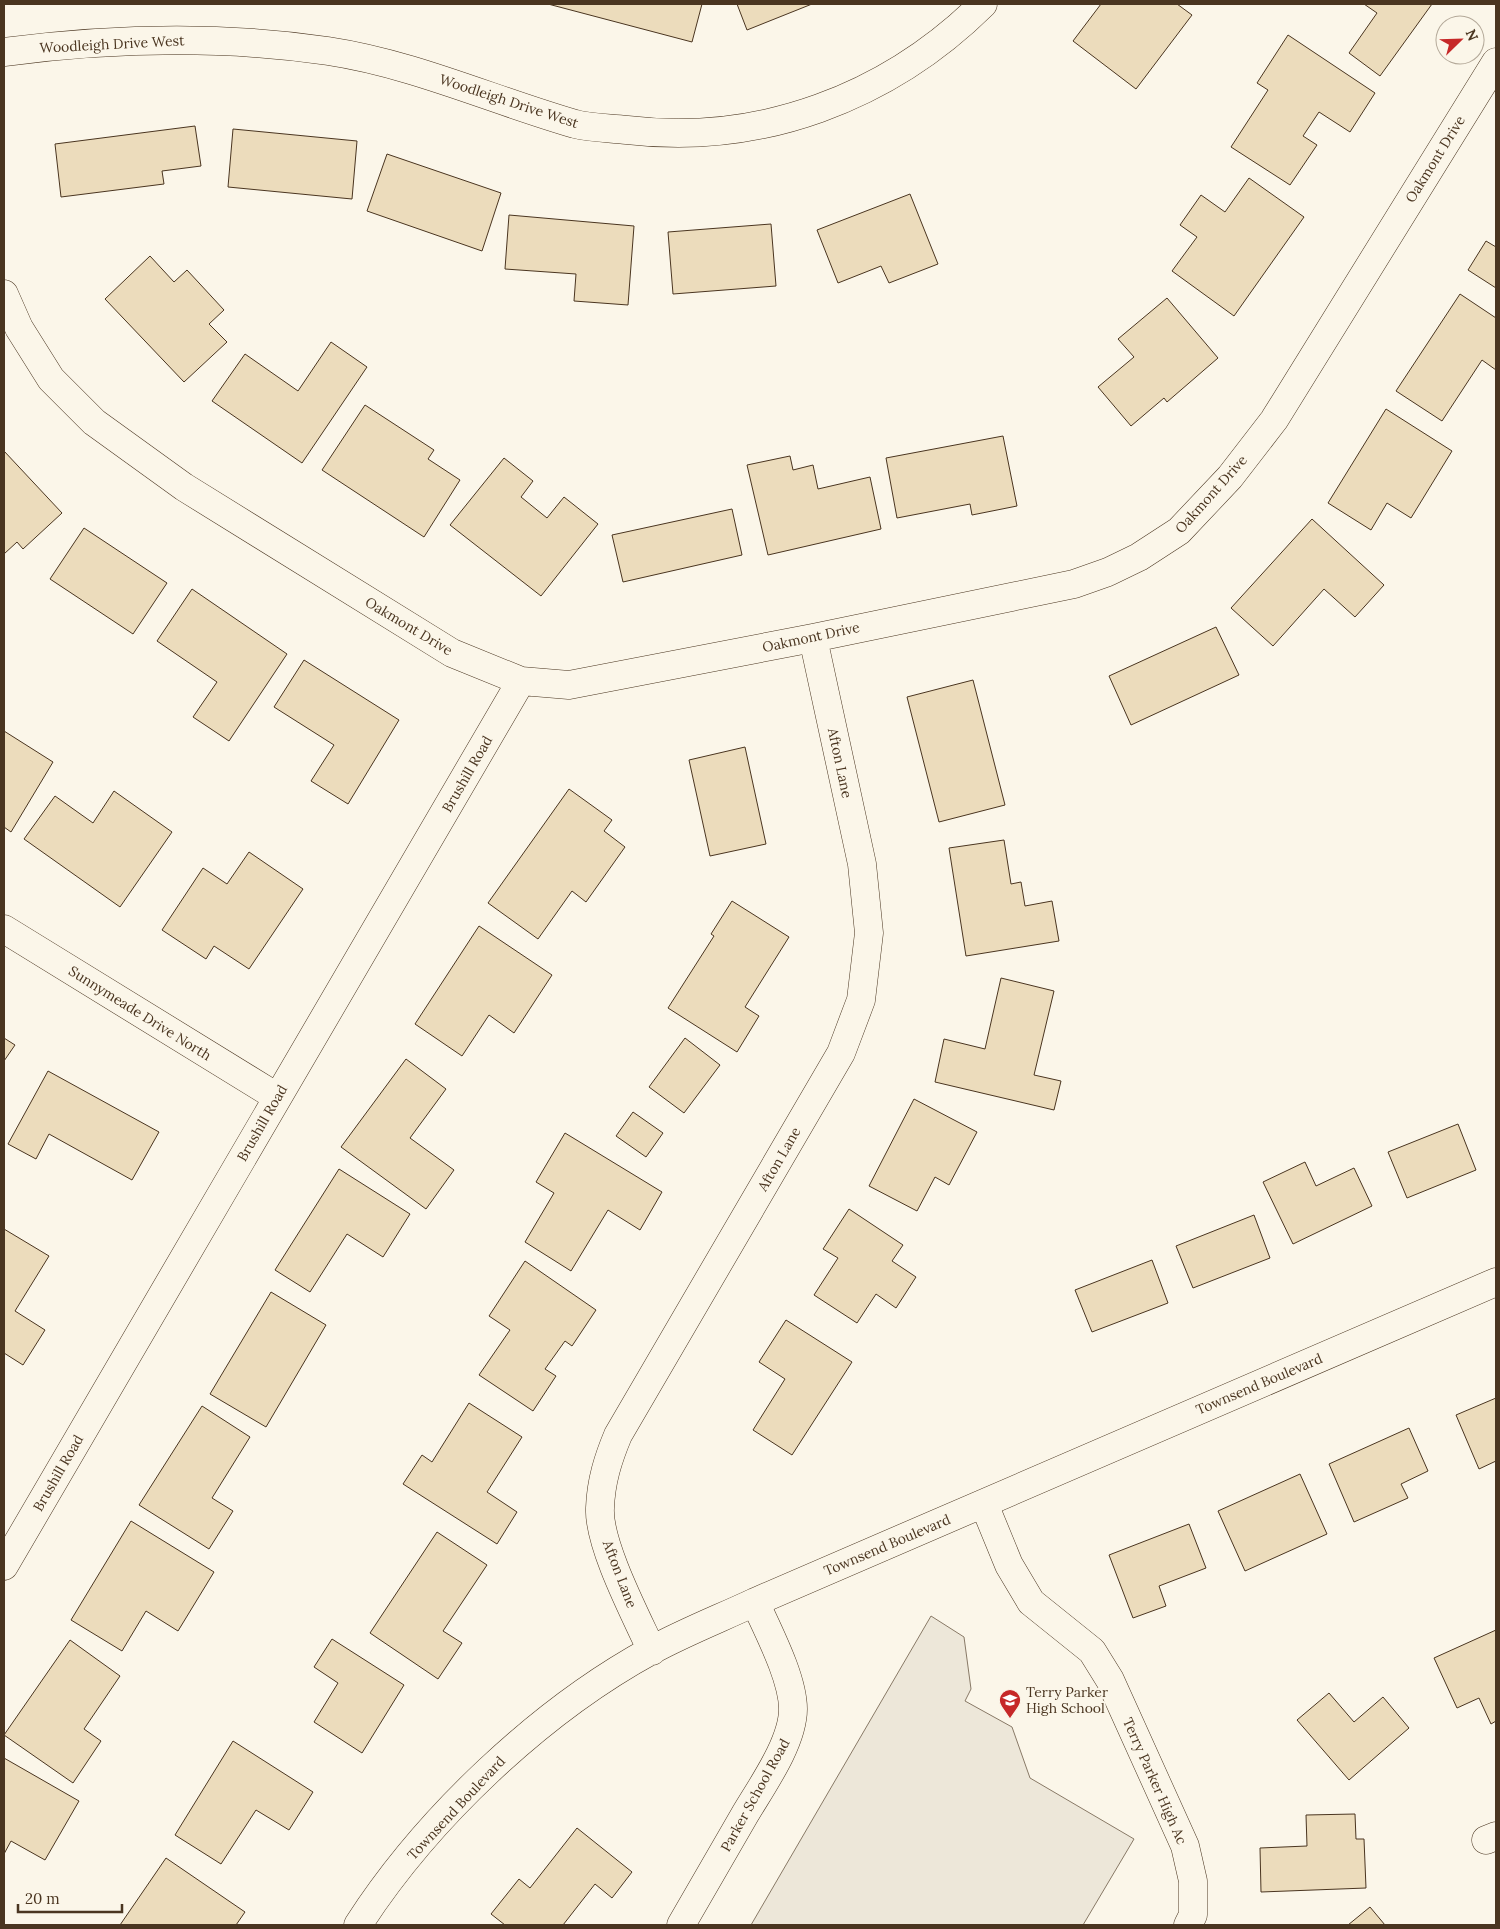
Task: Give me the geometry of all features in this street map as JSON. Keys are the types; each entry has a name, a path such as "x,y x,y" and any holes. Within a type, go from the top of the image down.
{"street":[{"name":"Woodleigh Drive West","path":"4,52 58,45 141,40 247,42 330,52 412,70 579,125 656,134 730,131 798,116 854,96 909,63 954,32 983,4"},
{"name":"Oakmont Drive","path":"4,294 19,328 51,379 94,422 184,487 452,653 521,681 569,684 813,638 1074,584 1132,561 1180,531 1230,477 1274,420 1496,62"},
{"name":"Afton Lane","path":"652,1650 609,1552 600,1510 604,1467 618,1435 841,1053 861,1000 869,933 862,864 813,638"},
{"name":"Brushill Road","path":"4,1566 521,681"},
{"name":"Sunnymeade Drive North","path":"4,929 277,1097"},
{"name":"Townsend Boulevard","path":"358,1925 374,1900 426,1836 497,1761 580,1697 652,1650 755,1602 1496,1282"},
{"name":"Terry Parker High Ac","path":"984,1504 1009,1565 1031,1602 1092,1651 1110,1680 1185,1846 1193,1881 1193,1916 1188,1925"},
{"name":"Parker School Road","path":"681,1925 767,1777 791,1730 793,1708 781,1660 755,1602"}],"shaded area":[{"path":"931,1616 964,1637 971,1689 965,1701 1012,1727 1030,1778 1134,1839 1083,1925 751,1925"}],"building":[{"path":"548,4 702,4 692,42"},
{"path":"737,4 812,4 747,30"},
{"path":"1101,4 1177,4 1192,15 1136,89 1073,41"},
{"path":"1364,4 1432,4 1380,76 1349,53 1377,13"},
{"path":"1288,35 1375,93 1350,132 1319,112 1303,136 1317,145 1290,185 1231,147 1268,90 1257,83"},
{"path":"195,126 201,166 162,171 164,184 61,197 55,144"},
{"path":"233,129 357,141 352,199 228,187"},
{"path":"387,154 501,193 482,251 367,211"},
{"path":"1249,178 1304,217 1234,316 1172,271 1197,237 1180,225 1201,195 1225,212"},
{"path":"910,194 938,264 889,283 881,266 838,283 817,230"},
{"path":"509,215 634,226 628,305 574,301 576,274 505,269"},
{"path":"771,224 776,286 673,294 668,232"},
{"path":"1486,241 1496,247 1496,288 1468,270"},
{"path":"150,256 174,282 187,270 224,310 209,324 227,342 184,382 105,299"},
{"path":"1460,294 1496,318 1496,370 1482,360 1442,421 1396,391"},
{"path":"1167,298 1218,358 1167,402 1164,398 1131,426 1098,387 1134,357 1118,339"},
{"path":"331,342 367,367 302,463 212,401 245,354 298,391"},
{"path":"365,405 434,450 428,459 460,480 424,537 322,470"},
{"path":"1386,409 1452,451 1411,518 1387,503 1371,530 1328,503"},
{"path":"1003,436 1017,506 972,515 970,504 897,518 886,458"},
{"path":"4,451 62,513 23,549 17,542 4,554"},
{"path":"790,456 793,470 813,465 818,489 870,477 881,529 768,555 747,465"},
{"path":"504,458 533,481 521,497 547,518 564,497 598,524 541,596 450,525"},
{"path":"732,509 742,555 623,582 612,535"},
{"path":"1312,519 1384,585 1355,617 1324,589 1273,646 1231,608"},
{"path":"84,528 167,583 133,634 50,579"},
{"path":"192,589 287,654 229,741 193,717 217,682 157,641"},
{"path":"1216,627 1239,675 1131,725 1109,676"},
{"path":"304,660 399,720 348,804 311,781 334,745 274,707"},
{"path":"973,680 1005,805 939,822 907,697"},
{"path":"4,731 53,762 11,832 4,827"},
{"path":"745,747 766,844 710,856 689,760"},
{"path":"569,789 612,820 604,831 625,847 586,902 572,891 538,939 488,903"},
{"path":"114,791 172,832 120,907 24,839 55,796 93,823"},
{"path":"1004,840 1011,884 1021,882 1025,906 1052,901 1059,941 966,956 949,848"},
{"path":"249,852 303,889 249,969 214,946 206,959 162,930 203,868 227,884"},
{"path":"732,901 789,937 745,1007 759,1016 737,1052 668,1008 714,936 711,934"},
{"path":"479,926 552,975 514,1033 489,1015 462,1056 415,1024"},
{"path":"1001,978 1054,991 1034,1075 1061,1081 1054,1110 935,1082 944,1039 985,1049"},
{"path":"4,1038 15,1045 4,1061"},
{"path":"685,1038 720,1065 684,1113 649,1087"},
{"path":"406,1059 446,1089 410,1138 454,1170 426,1209 341,1147"},
{"path":"48,1071 159,1132 132,1180 49,1134 36,1159 8,1144"},
{"path":"914,1099 977,1132 949,1185 935,1177 917,1211 869,1186"},
{"path":"633,1112 663,1133 646,1157 616,1136"},
{"path":"1458,1124 1476,1170 1407,1198 1388,1152"},
{"path":"565,1133 662,1192 640,1230 608,1210 571,1271 525,1242 554,1193 536,1182"},
{"path":"1305,1162 1316,1186 1354,1168 1372,1206 1293,1244 1263,1182"},
{"path":"339,1169 410,1214 383,1257 347,1234 310,1292 275,1270"},
{"path":"849,1209 903,1245 892,1261 916,1277 896,1308 876,1294 857,1323 814,1295 838,1258 823,1249"},
{"path":"1254,1215 1270,1258 1193,1288 1176,1246"},
{"path":"4,1229 49,1256 15,1311 45,1330 23,1365 4,1353"},
{"path":"1152,1260 1168,1303 1092,1332 1075,1290"},
{"path":"525,1261 596,1310 572,1346 565,1341 545,1369 556,1376 533,1411 479,1375 510,1330 489,1316"},
{"path":"271,1292 326,1325 266,1427 210,1394"},
{"path":"786,1320 852,1362 792,1455 753,1430 785,1379 759,1362"},
{"path":"1496,1398 1496,1461 1479,1469 1456,1415"},
{"path":"469,1403 522,1437 487,1492 517,1512 497,1544 403,1484 422,1455 432,1462"},
{"path":"202,1406 250,1437 212,1498 233,1511 209,1549 139,1505"},
{"path":"1409,1428 1428,1471 1401,1484 1408,1498 1354,1522 1329,1464"},
{"path":"1300,1474 1327,1534 1245,1571 1218,1511"},
{"path":"131,1521 214,1572 178,1631 146,1611 122,1651 71,1620"},
{"path":"1189,1524 1206,1568 1159,1586 1166,1606 1133,1618 1109,1555"},
{"path":"437,1532 487,1565 443,1631 462,1643 438,1679 370,1633"},
{"path":"1496,1630 1496,1721 1491,1724 1479,1698 1457,1708 1434,1658"},
{"path":"332,1639 404,1685 362,1753 314,1722 338,1683 314,1667"},
{"path":"70,1640 120,1676 84,1729 101,1741 73,1783 4,1735"},
{"path":"1329,1693 1354,1722 1383,1697 1409,1728 1349,1780 1297,1720"},
{"path":"233,1741 313,1792 289,1830 256,1810 221,1864 175,1835"},
{"path":"4,1758 79,1801 45,1860 11,1841 4,1854"},
{"path":"1355,1814 1356,1839 1364,1839 1366,1888 1261,1892 1260,1848 1307,1846 1306,1815"},
{"path":"577,1828 632,1872 612,1898 595,1884 563,1925 505,1925 491,1914 519,1879 530,1888"},
{"path":"166,1858 245,1912 236,1925 120,1925"},
{"path":"1370,1907 1385,1925 1348,1925"}],"place":[{"name":"Terry Parker High School","path":"1010,1719"}]}
